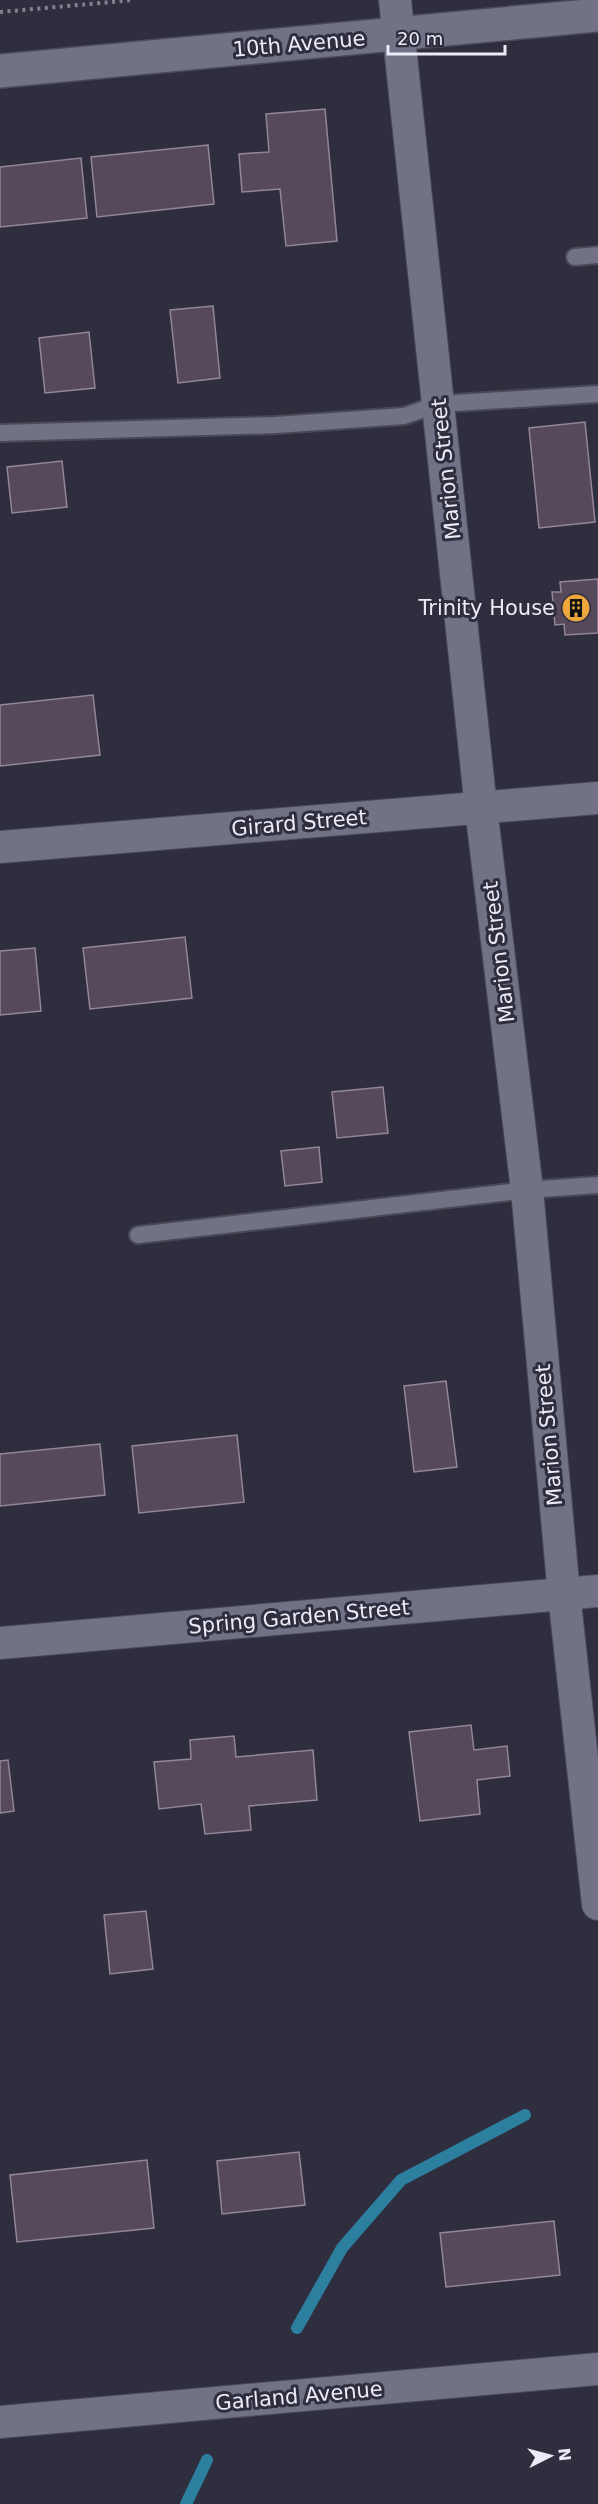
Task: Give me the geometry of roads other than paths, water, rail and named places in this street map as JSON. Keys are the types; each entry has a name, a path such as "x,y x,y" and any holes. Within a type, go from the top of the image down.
{"street":[{"name":"Marion Street","path":"395,0 482,808 527,1190 564,1594 598,1904"},
{"name":"10th Avenue","path":"0,71 598,15"},
{"name":"Girard Street","path":"0,848 598,798"},
{"name":"Spring Garden Street","path":"0,1643 598,1591"},
{"name":"Garland Avenue","path":"0,2422 598,2369"}],"lane":[{"path":"575,257 598,255"},
{"path":"0,433 276,425 404,416 439,404 598,394"},
{"path":"138,1235 527,1190 598,1185"}],"waterway":[{"path":"297,2328 342,2248 401,2180 525,2115"},
{"path":"186,2504 207,2460"}],"place":[{"name":"Trinity House","path":"576,608"}]}
